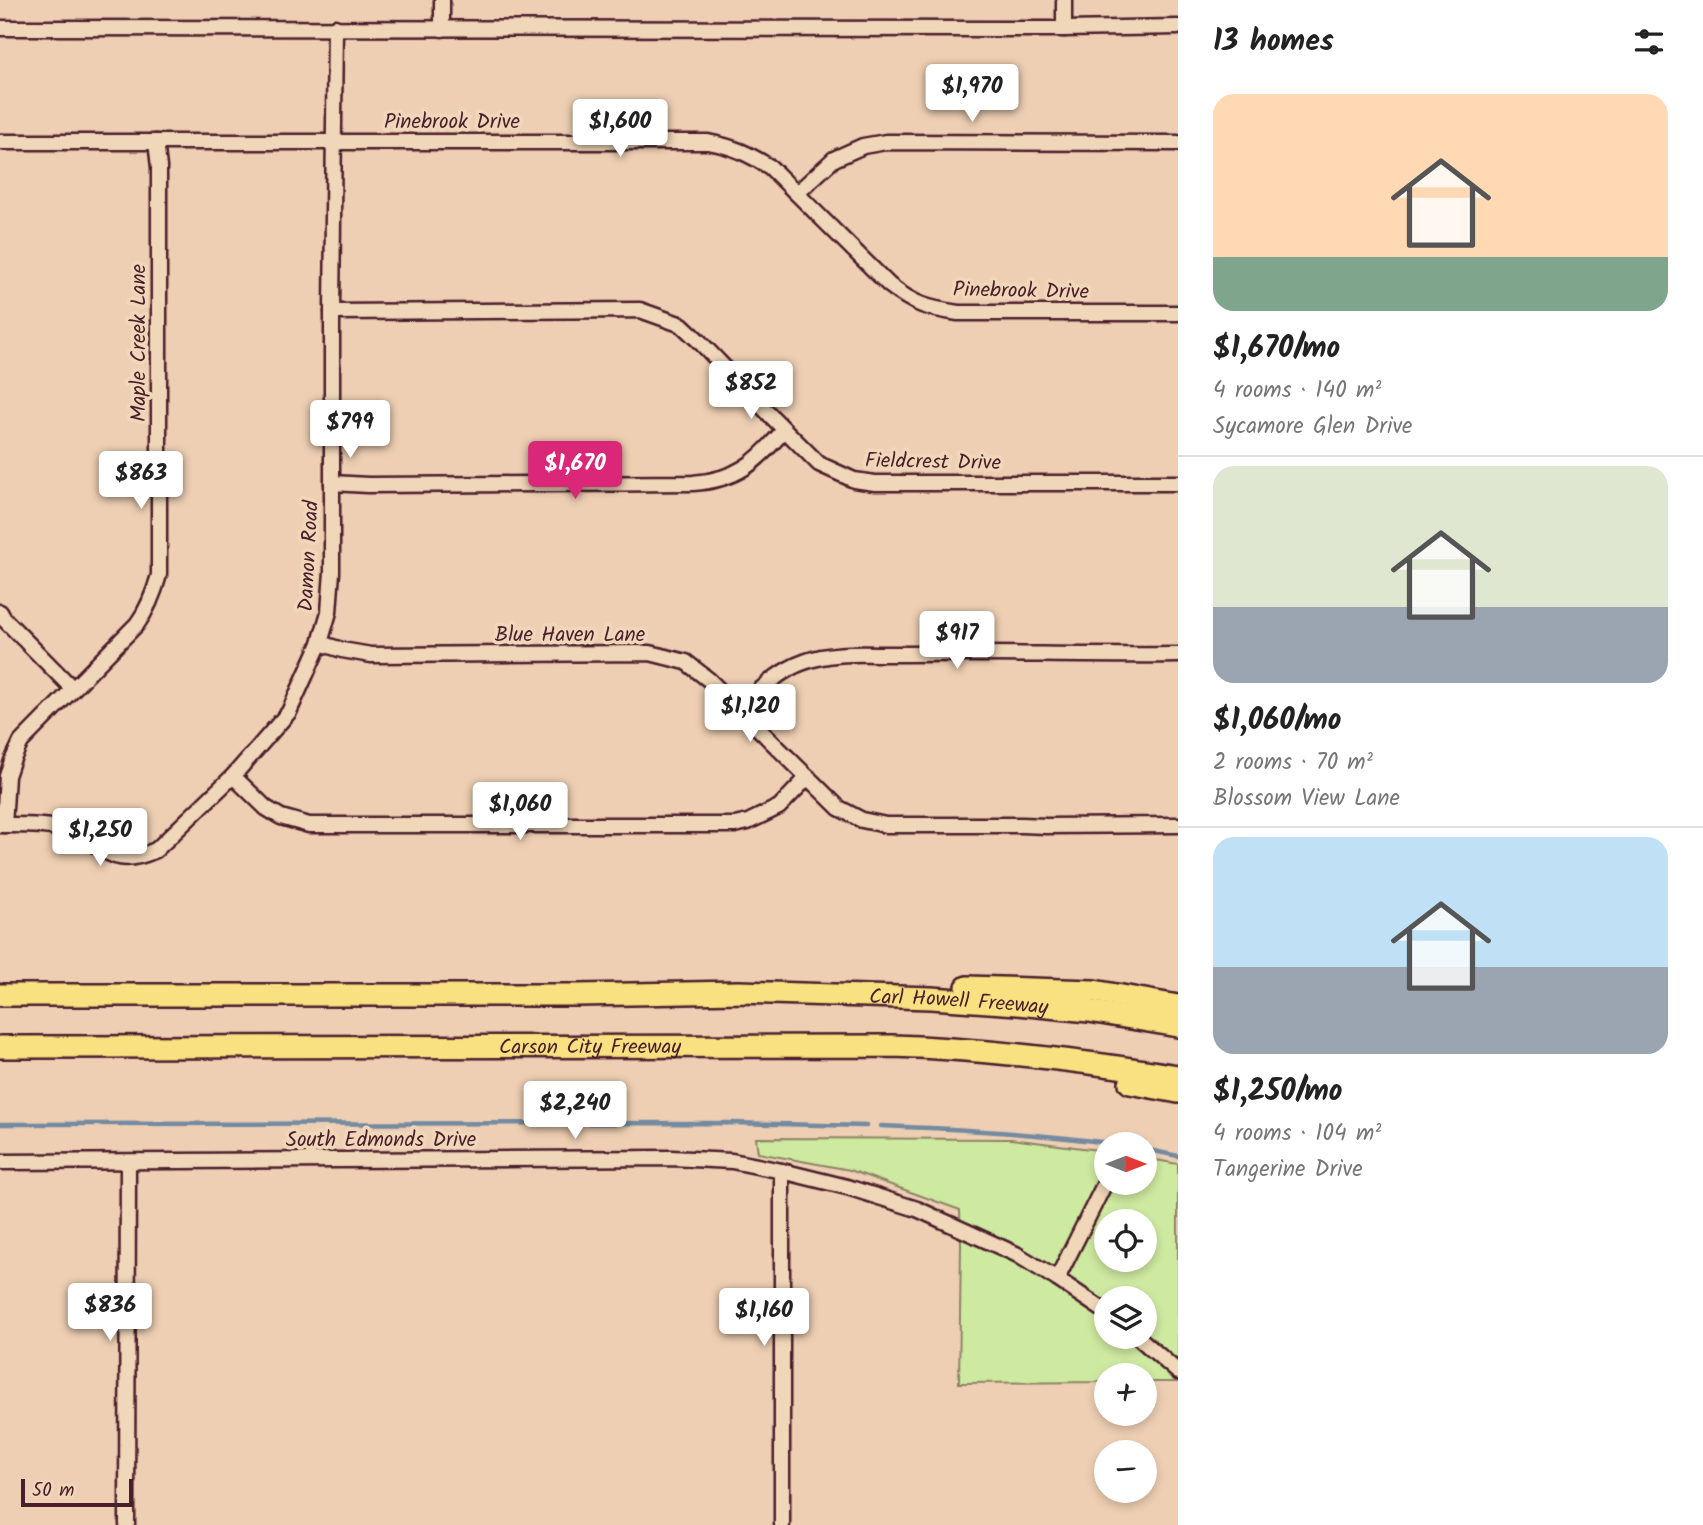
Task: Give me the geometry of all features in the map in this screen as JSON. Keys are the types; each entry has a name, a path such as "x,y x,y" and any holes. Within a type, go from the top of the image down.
{"highway":[{"path":"0,995 553,995 738,992 810,981 1094,992 1178,1006"},
{"name":"Carl Howell Freeway","path":"738,992 944,999 1089,1011 1178,1026"},
{"path":"626,1045 833,1053 987,1064 1095,1076 1178,1093"},
{"name":"Carson City Freeway","path":"0,1047 626,1045 941,1048 1069,1060 1178,1076"}],"street":[{"path":"442,0 442,29"},
{"path":"1065,0 1065,29"},
{"name":"Damon Road","path":"2,825 71,832 116,857 131,859 156,850 233,776 289,712 320,643 329,612 332,572 335,27"},
{"path":"0,28 1178,27"},
{"name":"Pinebrook Drive","path":"0,142 708,142 735,148 770,167 889,285 904,297 925,307 958,313 1178,313"},
{"name":"Maple Creek Lane","path":"2,825 7,776 21,742 137,624 153,596 159,575 159,167 156,142"},
{"path":"797,193 834,159 863,146 886,142 1178,143"},
{"name":"Fieldcrest Drive","path":"332,312 640,310 682,326 819,464 854,480 875,483 1178,483"},
{"path":"332,483 713,482 743,470 763,454 784,430"},
{"path":"0,611 4,619 73,689"},
{"name":"Blue Haven Lane","path":"320,643 372,655 650,653 687,662 740,709 839,808 862,820 886,825 1178,825"},
{"path":"740,709 773,678 787,669 812,659 850,653 1178,654"},
{"path":"233,776 266,808 281,817 309,825 735,825 748,822 779,807 808,777"},
{"name":"South Edmonds Drive","path":"0,1162 671,1157 732,1161 847,1187 917,1209 1016,1254 1094,1304"},
{"path":"127,1525 128,1162"},
{"path":"782,1171 782,1525"},
{"path":"1057,1279 1099,1195"},
{"path":"1152,1349 1178,1372"}],"green space":[{"path":"756,1138 1011,1139 1094,1149 1094,1195 1157,1195 1157,1160 1178,1164 1178,1382 1157,1382 1157,1363 1094,1363 1094,1382 959,1383 960,1210 850,1170 758,1153"}],"waterway":[{"path":"0,1124 731,1123 866,1126"},
{"path":"881,1126 999,1132 1094,1141"},
{"path":"1157,1152 1178,1156"}]}
